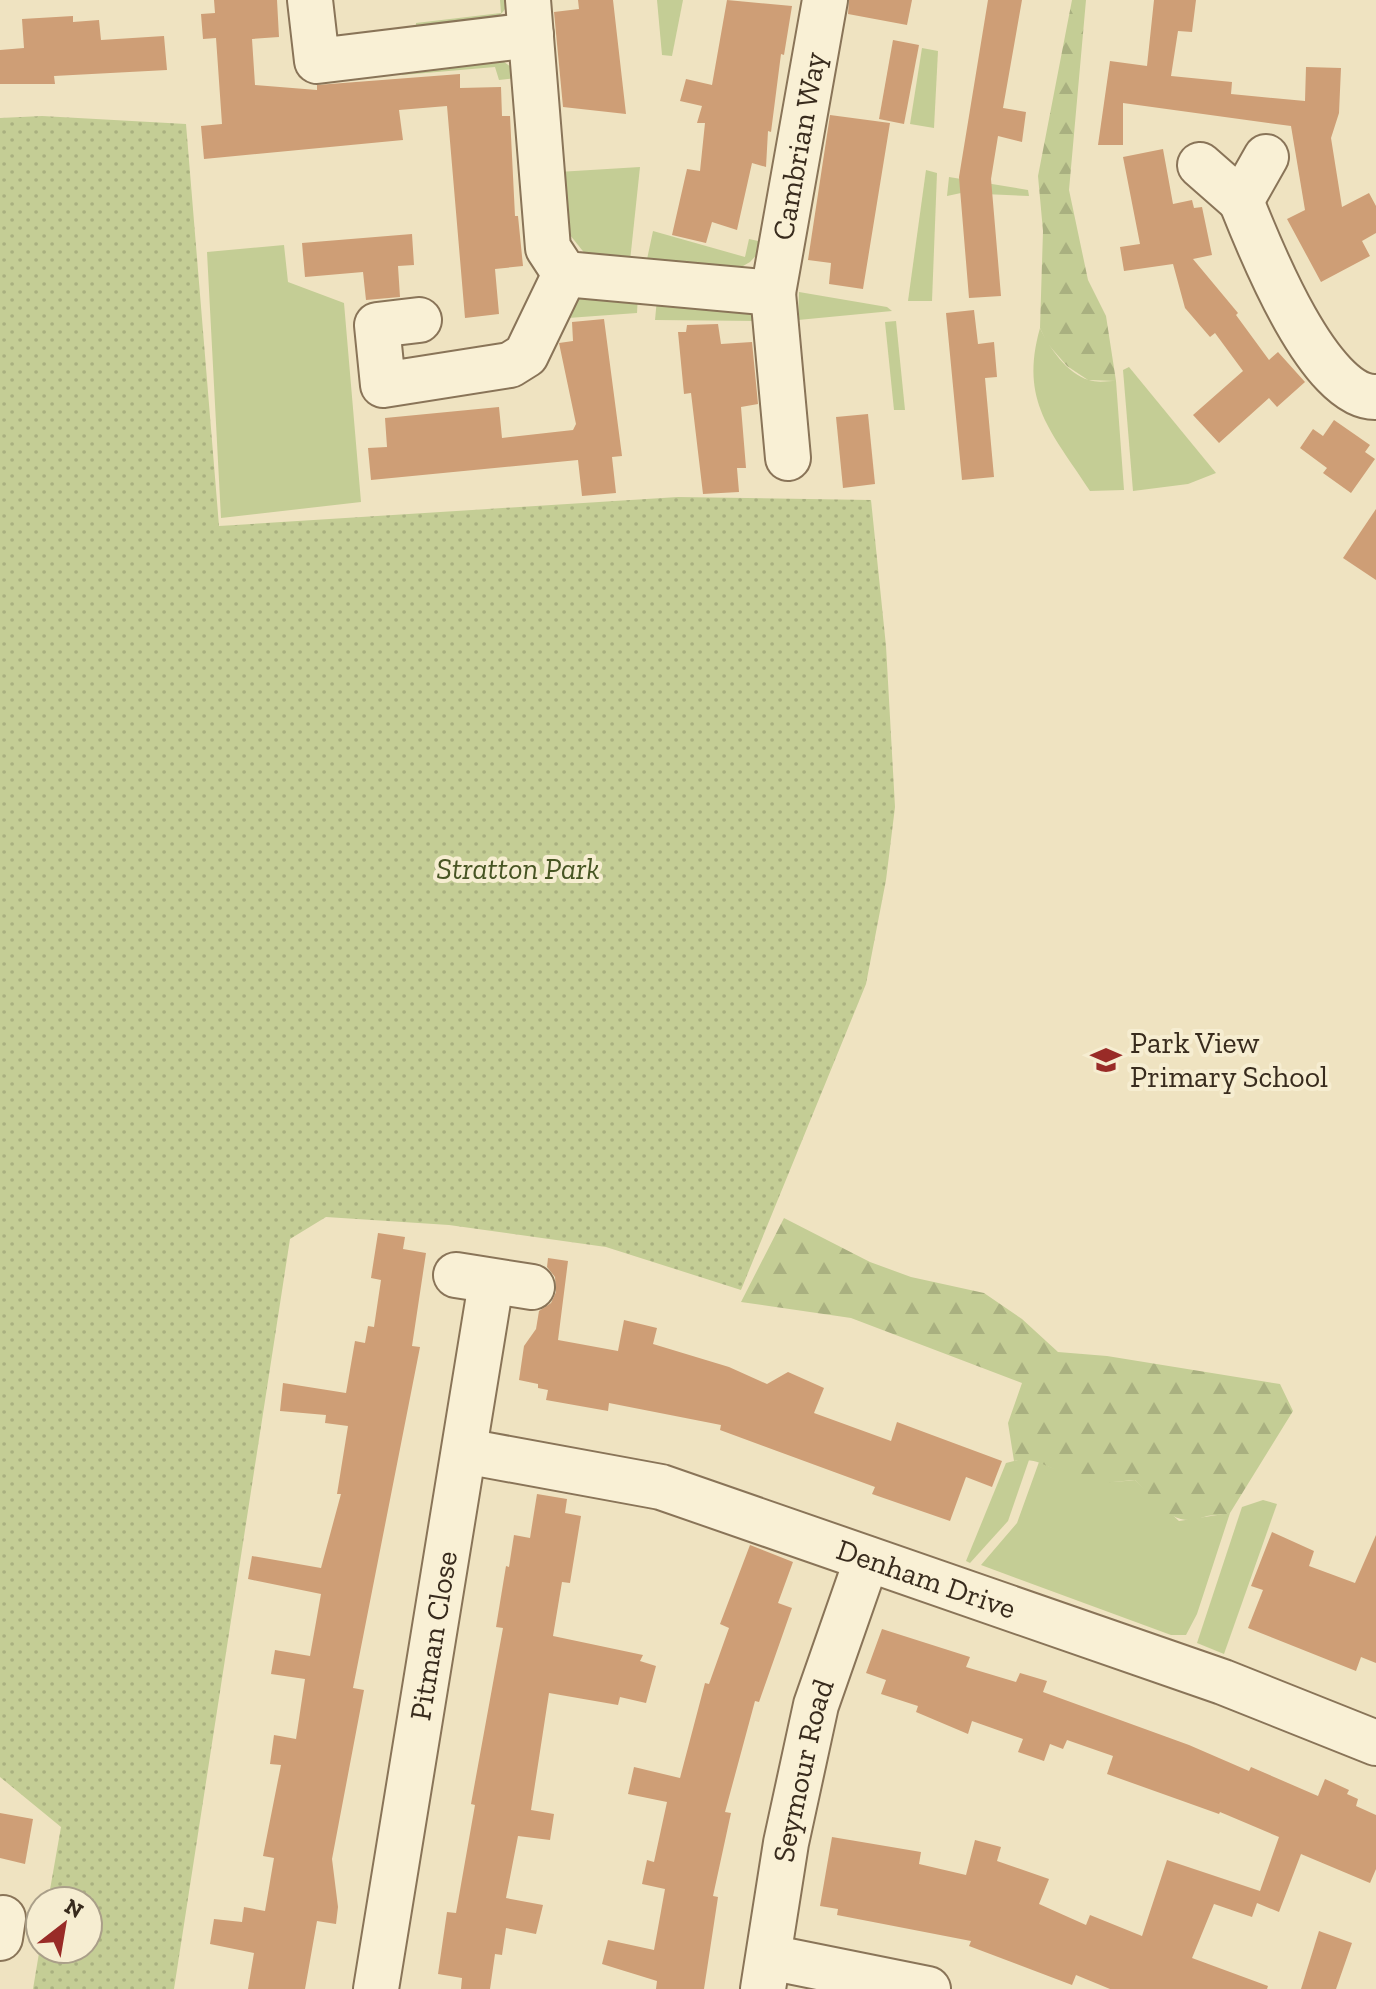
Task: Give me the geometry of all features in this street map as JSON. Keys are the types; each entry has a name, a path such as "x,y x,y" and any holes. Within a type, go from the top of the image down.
{"street":[{"path":"310,0 317,61 530,18 548,248 565,274"},
{"name":"Cambrian Way","path":"788,458 773,293 825,0"},
{"path":"1241,201 1266,157"},
{"path":"1200,165 1241,201 1282,299 1327,367 1343,382 1370,398 1376,397"},
{"path":"565,274 773,293"},
{"path":"419,320 377,325 383,385 510,365 526,355 565,274"},
{"name":"Pitman Close","path":"376,1989 493,1282"},
{"name":"Denham Drive","path":"465,1451 661,1487 1223,1682 1376,1743"},
{"name":"Seymour Road","path":"766,1973 786,1843 816,1705 867,1559"},
{"path":"766,1973 928,1989"}],"green space":[{"path":"500,0 510,0 503,12 483,26 457,32 416,35 416,23 501,13"},
{"path":"657,0 683,0 672,56 662,55"},
{"path":"1072,0 1086,0 1069,190 1088,280 1106,316 1116,381 1088,380 1067,366 1047,343 1040,328 1043,231 1038,176"},
{"path":"922,48 938,51 934,128 910,124"},
{"path":"500,59 511,67 516,78 499,80 495,67 402,75 400,68"},
{"name":"Stratton Park","path":"42,116 186,124 219,526 678,497 871,500 886,646 895,807 886,880 866,984 741,1290 606,1247 449,1225 326,1217 290,1239 174,1989 33,1989 37,1965 104,1965 104,1885 51,1885 61,1827 0,1777 0,118"},
{"path":"640,167 630,261 586,255 570,235 558,172"},
{"path":"926,170 937,173 932,301 908,301"},
{"path":"949,177 1028,190 1029,196 961,193 947,196"},
{"path":"653,231 745,257 749,239 768,243 750,262 729,274 646,264"},
{"path":"284,245 288,282 344,303 361,502 221,518 207,252"},
{"path":"799,292 887,307 892,311 798,320"},
{"path":"638,294 637,313 554,319 574,296"},
{"path":"657,299 750,306 757,321 655,320"},
{"path":"896,321 905,410 894,410 885,322"},
{"path":"1040,328 1054,351 1073,372 1092,381 1116,381 1124,490 1090,491 1052,433 1037,397 1034,376"},
{"path":"1129,367 1216,473 1188,484 1133,491 1123,370"},
{"path":"784,1218 870,1262 911,1277 984,1293 1022,1319 1058,1352 1107,1356 1280,1384 1293,1411 1227,1514 1183,1519 1158,1505 1135,1480 1089,1482 1030,1460 1014,1461 1008,1423 1022,1383 851,1318 741,1302"},
{"path":"1030,1457 1008,1521 970,1563 966,1561 1006,1463"},
{"path":"1039,1462 1086,1479 1108,1482 1135,1480 1179,1521 1230,1513 1197,1614 1186,1635 1171,1635 981,1565 1017,1523"},
{"path":"1263,1500 1277,1504 1224,1654 1197,1643 1242,1507"}],"building":[{"path":"214,0 277,0 279,37 252,39 255,85 317,90 317,85 460,74 460,88 501,87 502,116 510,116 515,216 518,216 523,266 495,269 499,314 465,318 447,106 399,110 403,140 204,159 201,126 222,124 216,38 203,39 201,14 215,13"},
{"path":"578,0 613,0 626,114 563,107 554,12 579,9"},
{"path":"727,0 792,6 784,55 781,54 771,132 768,131 766,167 752,163 737,230 712,222 706,243 672,235 687,169 700,171 705,123 697,123 702,106 680,101 686,79 712,85"},
{"path":"849,0 912,0 907,25 848,14"},
{"path":"988,0 1022,0 1003,108 1026,112 1022,142 998,136 991,179 1001,296 969,298 959,177"},
{"path":"1154,0 1196,0 1192,32 1178,31 1171,76 1232,82 1231,94 1305,101 1306,67 1341,68 1339,113 1331,138 1342,207 1369,193 1376,206 1376,233 1362,241 1370,256 1321,282 1287,219 1305,210 1291,126 1123,103 1123,145 1098,145 1110,61 1147,66"},
{"path":"73,16 73,22 99,20 101,40 164,36 167,70 54,76 55,84 0,84 0,50 24,48 22,19"},
{"path":"893,40 919,45 904,124 879,119"},
{"path":"830,115 890,123 863,289 829,284 831,263 808,260"},
{"path":"1163,149 1173,204 1192,200 1194,208 1202,207 1212,255 1193,259 1238,313 1236,315 1269,360 1278,352 1305,382 1277,407 1269,398 1219,443 1193,415 1243,371 1215,333 1210,337 1185,308 1173,264 1124,271 1120,247 1140,244 1123,157"},
{"path":"412,234 414,265 398,266 400,297 366,300 363,272 305,277 302,243"},
{"path":"974,310 978,344 994,342 997,377 985,378 994,477 962,480 946,313"},
{"path":"604,319 622,456 612,457 616,493 582,496 578,460 371,480 368,448 387,447 385,418 499,407 502,438 573,430 576,424 559,343 573,341 572,322"},
{"path":"718,324 721,344 752,342 758,404 741,407 746,468 737,468 739,492 703,494 691,393 684,394 678,332 686,332 687,325"},
{"path":"868,414 875,484 843,488 836,417"},
{"path":"1334,420 1370,445 1365,452 1375,459 1351,493 1323,473 1327,468 1300,448 1313,429 1323,436"},
{"path":"1376,509 1376,580 1343,558"},
{"path":"378,1233 405,1237 403,1249 426,1253 412,1346 420,1347 353,1688 364,1690 332,1859 338,1907 336,1924 317,1921 305,1989 248,1989 254,1953 210,1944 214,1919 242,1922 244,1907 265,1911 274,1858 263,1856 281,1765 270,1764 274,1735 296,1739 305,1679 271,1674 275,1650 310,1656 321,1594 248,1579 252,1556 321,1568 341,1494 337,1494 348,1426 325,1423 326,1415 280,1411 283,1383 346,1393 355,1341 365,1343 368,1326 374,1327 381,1280 371,1278"},
{"path":"548,1258 568,1261 558,1340 618,1351 624,1320 657,1328 653,1344 729,1367 767,1384 788,1372 824,1388 814,1413 891,1441 897,1422 1002,1461 992,1487 966,1477 950,1521 872,1494 875,1487 720,1430 721,1425 609,1403 608,1411 546,1400 548,1390 538,1388 538,1384 519,1380 524,1346 536,1329 539,1311 551,1303 556,1292 555,1277 547,1267"},
{"path":"537,1494 567,1499 565,1513 581,1516 570,1583 562,1582 553,1636 643,1655 640,1661 656,1666 646,1703 620,1697 618,1705 549,1693 531,1810 554,1814 550,1840 518,1836 506,1898 543,1905 536,1934 506,1928 502,1955 495,1954 490,1989 461,1989 462,1978 438,1974 447,1912 456,1913 475,1805 471,1804 503,1628 496,1627 506,1566 509,1567 514,1535 530,1538"},
{"path":"1272,1532 1314,1551 1309,1566 1355,1583 1376,1535 1376,1663 1361,1657 1356,1671 1248,1628 1263,1590 1251,1586"},
{"path":"750,1545 793,1562 778,1603 792,1608 759,1702 755,1701 725,1812 731,1813 713,1896 718,1897 704,1989 656,1989 657,1981 602,1964 608,1940 654,1950 665,1889 642,1884 647,1860 654,1862 667,1802 628,1794 634,1767 680,1778 705,1683 709,1684 729,1628 720,1624"},
{"path":"882,1629 970,1657 966,1667 1016,1682 1020,1673 1047,1681 1043,1692 1189,1745 1249,1771 1251,1767 1318,1796 1325,1779 1349,1790 1347,1794 1358,1799 1356,1806 1376,1815 1376,1869 1370,1883 1301,1854 1279,1912 1257,1903 1252,1917 1214,1904 1192,1958 1268,1986 1267,1989 1110,1989 1076,1975 1072,1985 969,1946 971,1941 837,1915 838,1909 820,1906 832,1837 921,1852 919,1864 966,1875 975,1840 1001,1847 997,1861 1049,1879 1039,1904 1086,1925 1090,1915 1142,1936 1167,1860 1260,1891 1279,1837 1220,1812 1107,1774 1113,1756 1067,1740 1063,1749 1050,1744 1044,1761 1018,1752 1023,1739 972,1721 968,1734 916,1712 918,1706 881,1694 886,1680 866,1673"},
{"path":"0,1813 33,1819 25,1864 0,1858"},
{"path":"1319,1931 1352,1943 1336,1989 1301,1989"}],"place":[{"name":"Park View Primary School","path":"1106,1060"}]}
